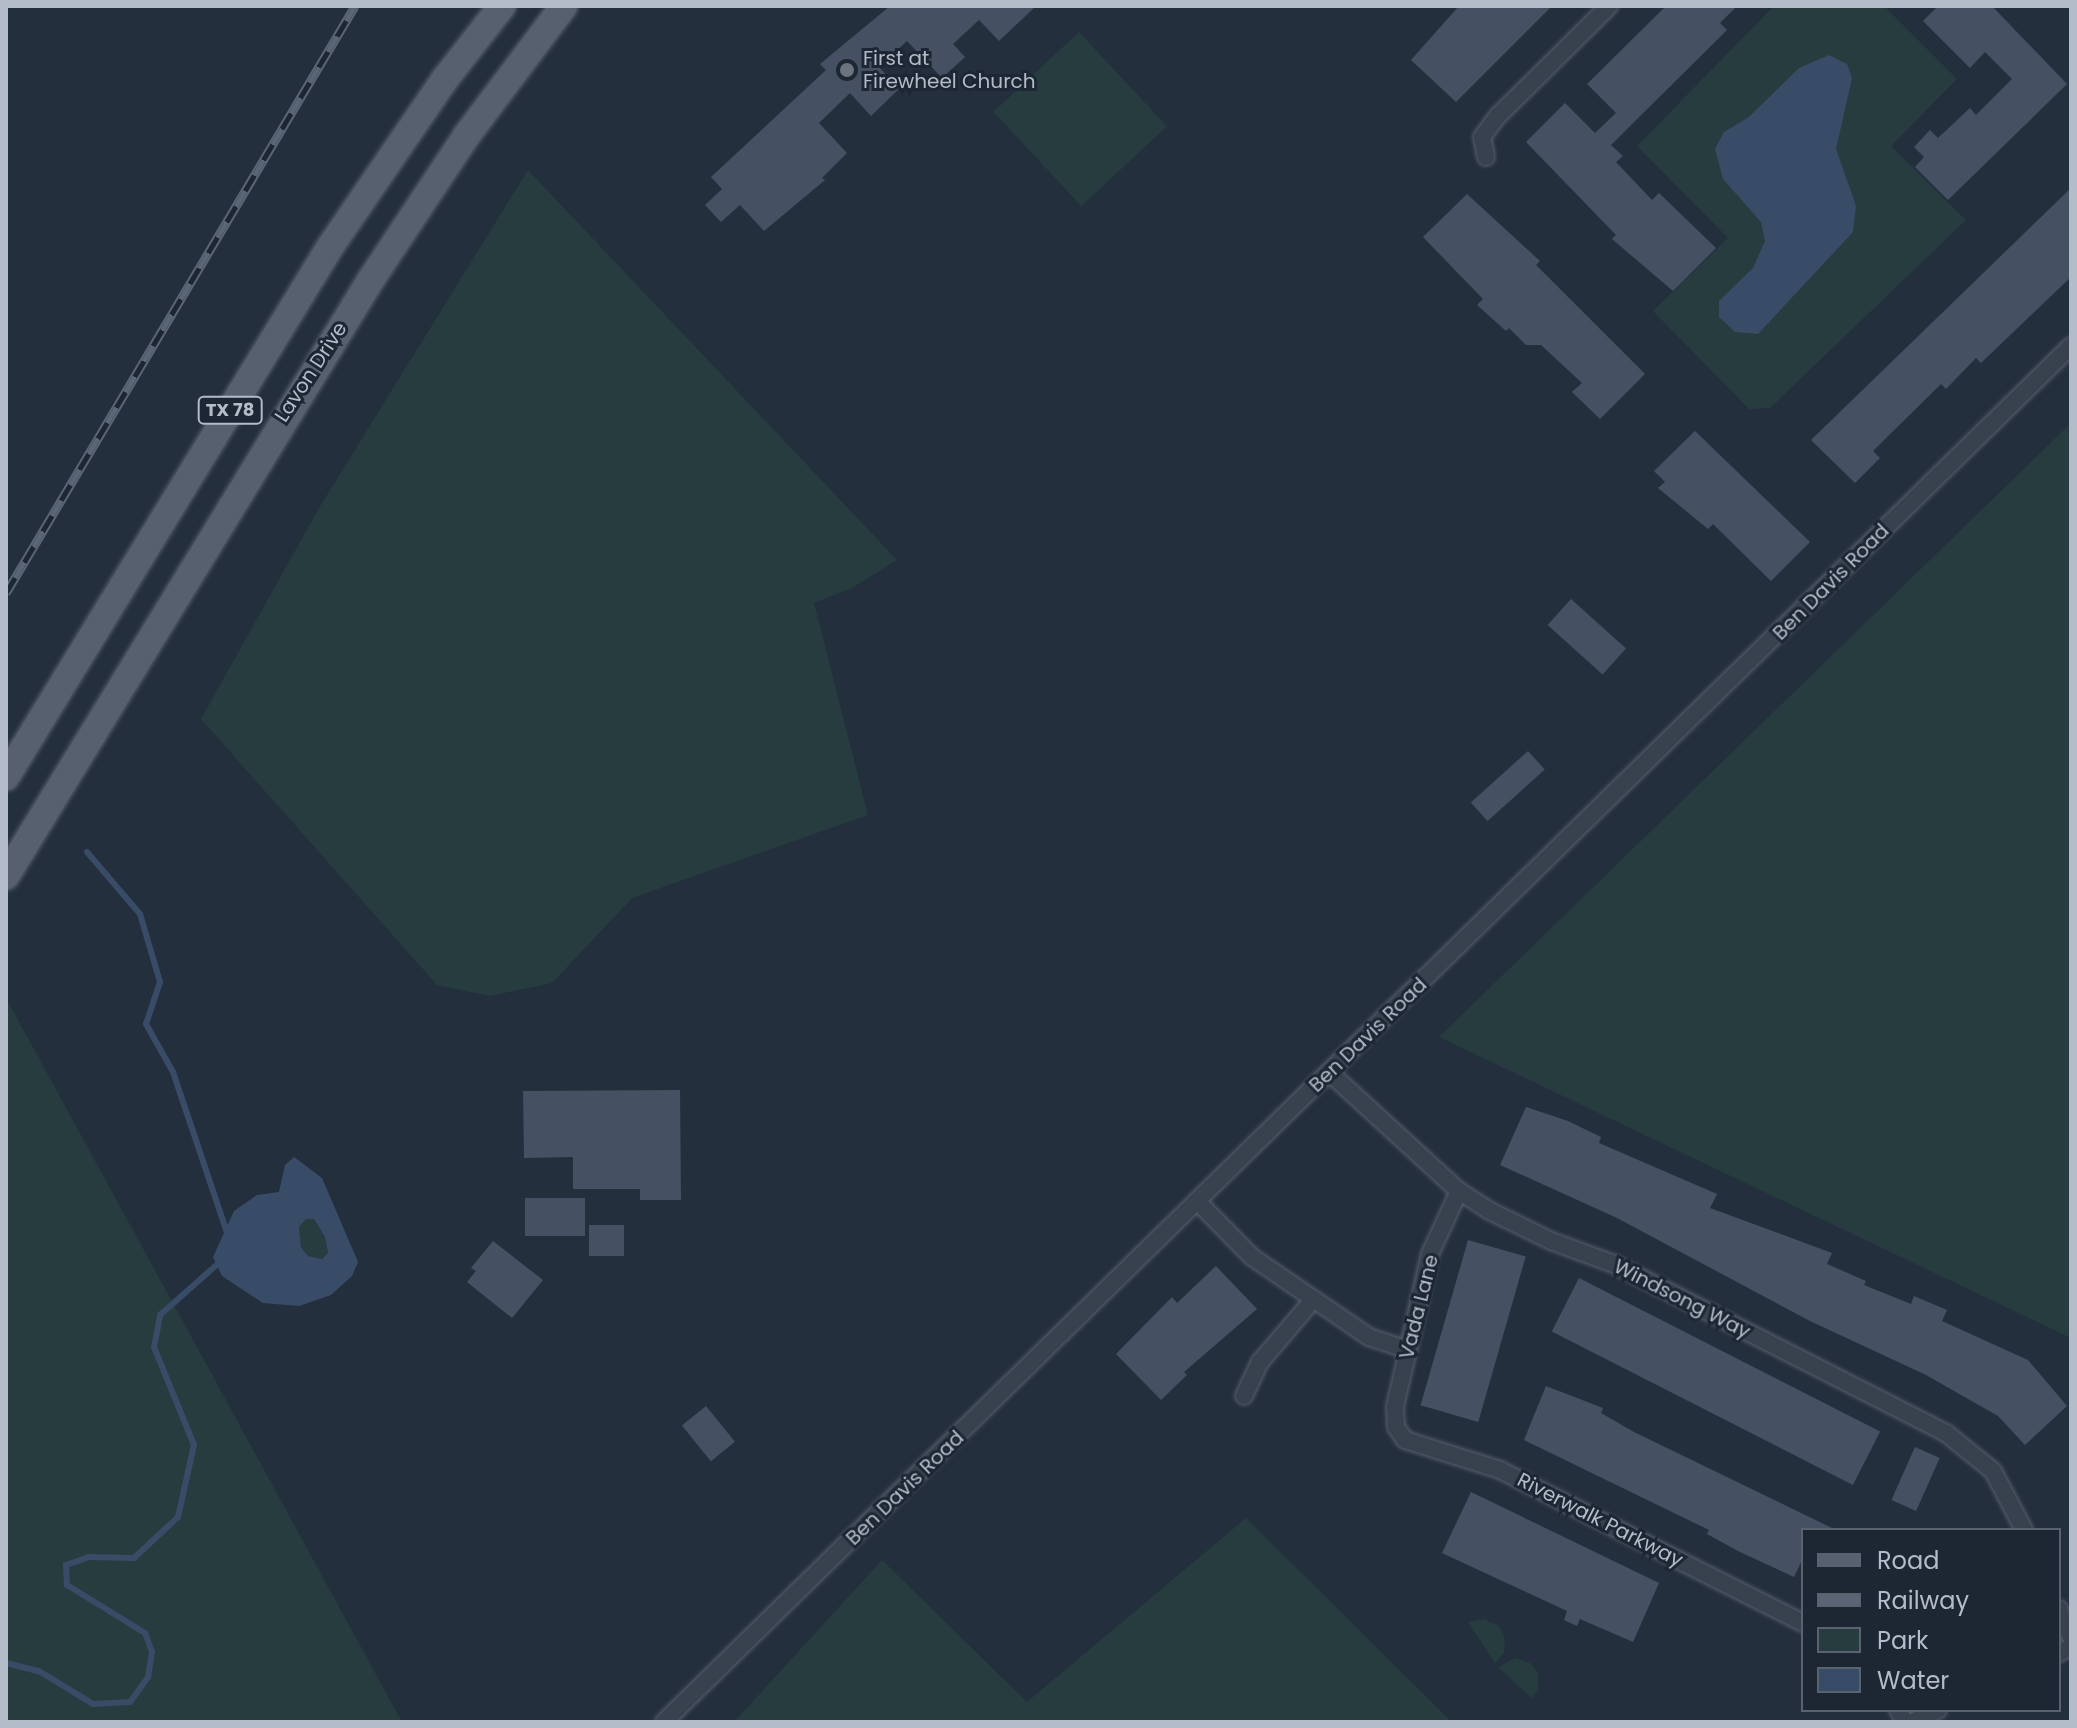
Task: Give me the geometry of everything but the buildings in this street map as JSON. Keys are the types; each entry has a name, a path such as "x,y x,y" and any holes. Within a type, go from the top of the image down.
{"main road":[{"name":"TX 78","path":"6,777 330,247 445,79 502,6"},
{"name":"Lavon Drive","path":"6,876 370,281 467,135 564,6"}],"street":[{"path":"1486,157 1482,137 1497,117 1609,6"},
{"name":"Ben Davis Road","path":"664,1722 2071,346"},
{"name":"Windsong Way","path":"1330,1073 1459,1191 1551,1241 1614,1264 1946,1433 1993,1471 2023,1528"},
{"name":"Vada Lane","path":"1396,1427 1408,1350 1430,1254 1459,1191"},
{"path":"1197,1201 1252,1257 1369,1337 1408,1350"},
{"path":"1244,1396 1260,1362 1313,1300"},
{"name":"Riverwalk Parkway","path":"1396,1427 1415,1446 1500,1470 1801,1622"},
{"path":"2061,1614 2071,1637"},
{"path":"1913,1722 1934,1712"}],"green space":[{"path":"1774,6 1884,6 1957,79 1891,146 1966,220 1770,408 1749,409 1653,311 1728,238 1637,146"},
{"path":"1079,32 1167,126 1081,206 993,112"},
{"path":"528,170 897,560 852,588 814,603 868,815 632,898 552,983 490,996 437,985 201,719 319,508"},
{"path":"2071,423 2071,1338 1439,1037"},
{"path":"6,998 402,1722 6,1722"},
{"path":"306,1219 314,1219 325,1237 328,1253 322,1259 308,1256 301,1247 299,1227"},
{"path":"1246,1518 1452,1722 734,1722 882,1560 1027,1702"},
{"path":"1484,1619 1499,1626 1505,1639 1504,1653 1495,1663 1468,1622"},
{"path":"1515,1658 1530,1663 1538,1673 1538,1690 1531,1698 1498,1667"}],"water":[{"path":"1829,55 1847,64 1852,78 1836,149 1856,206 1853,232 1758,334 1735,332 1719,317 1719,301 1753,268 1765,241 1761,222 1723,179 1715,149 1724,132 1749,117 1799,68"},
{"path":"294,1157 322,1178 358,1262 352,1276 331,1295 299,1306 263,1303 222,1276 213,1257 234,1211 257,1195 279,1192 285,1165","holes":["306,1219 314,1219 325,1237 328,1253 322,1259 308,1256 301,1247 299,1227"]}],"waterway":[{"path":"87,852 140,914 160,982 146,1024 173,1072 227,1232"},
{"path":"6,1663 39,1671 93,1704 130,1702 148,1677 152,1652 145,1633 67,1585 66,1565 89,1557 134,1558 178,1517 194,1445 154,1347 160,1315 221,1261"}],"railway":[{"path":"6,593 355,6"}],"place":[{"name":"First at Firewheel Church","path":"847,70"}]}
